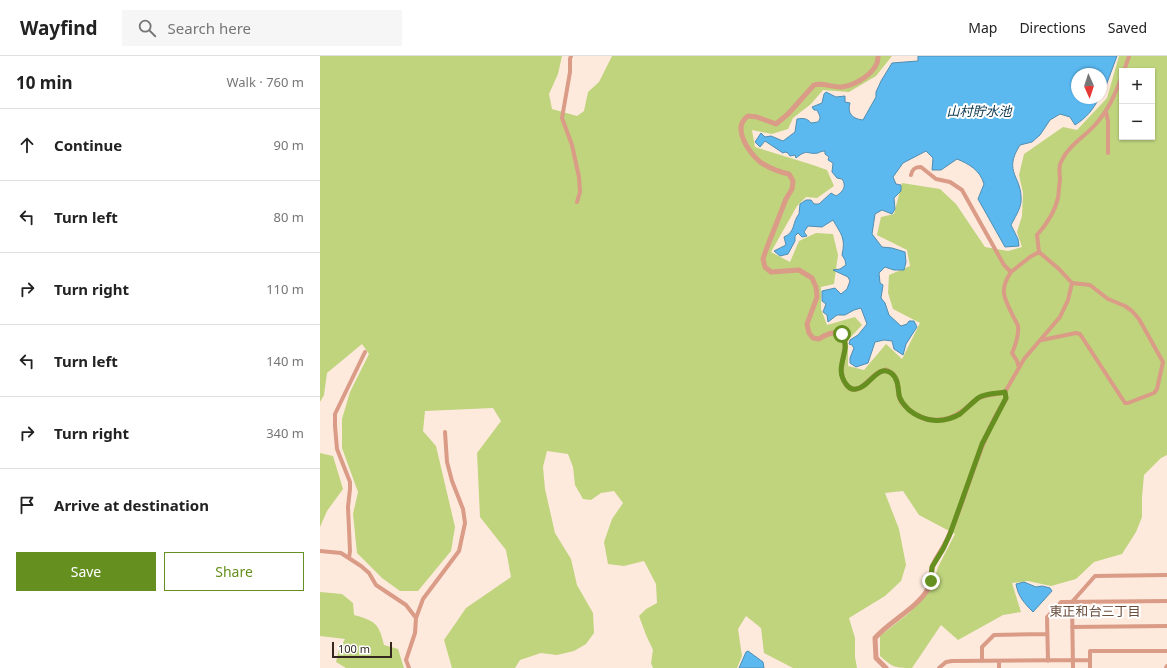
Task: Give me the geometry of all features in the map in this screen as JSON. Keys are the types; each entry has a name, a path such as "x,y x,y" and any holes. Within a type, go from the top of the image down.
{"street":[{"path":"572,56 570,59 570,72 562,118 572,145 579,176 580,192 577,202"},
{"path":"878,56 878,61 873,71 862,80 842,87 818,84 814,85 788,114 776,124 751,116 745,118 743,121 741,128 742,135 749,151 761,162 774,170 790,174 793,181 792,189 763,259 765,268 770,272 800,270 812,278 816,287 817,296 807,324 809,333 813,338 819,339 825,335 841,332 845,342 841,373 848,387 854,390 860,388 875,375 886,370 895,376 899,388 899,395 903,404 916,415 938,421 949,419 960,413 979,398 987,394 1005,392"},
{"path":"1125,68 1129,56"},
{"path":"1042,340 1076,333 1080,334 1125,403 1154,393 1157,388 1163,362 1139,319 1125,306 1108,299 1090,285 1072,283 1059,268 1039,252 1037,235 1046,224 1058,198 1060,163 1076,142 1093,127 1106,112 1113,100 1119,84"},
{"path":"1106,112 1108,121 1108,153"},
{"path":"911,175 913,170 917,167 921,167 936,179 950,182 959,187 969,201 1001,259 1011,272"},
{"path":"1019,369 1017,361 1012,354 1018,326 1003,296 1003,287 1011,272 1039,252"},
{"path":"886,668 876,658 875,638 886,627 906,612 928,590 931,581 932,567 950,534 982,444 1006,398 1005,392 1024,359 1042,340 1060,317 1068,300 1072,283"},
{"path":"349,558 348,507 350,482 337,449 335,414 365,352"},
{"path":"409,668 406,660 415,633 416,618 423,599 459,551 465,523 463,508 446,462 445,432"},
{"path":"320,551 341,553 349,558 369,573 376,585 406,605 416,618"},
{"path":"1073,668 1072,602 1074,598 1097,576 1167,575"},
{"path":"1048,661 1047,617 1061,602 1167,601"},
{"path":"1072,627 1167,626"},
{"path":"982,661 982,647 994,635 1047,634"},
{"path":"1090,668 1090,651 1167,651"},
{"path":"939,668 946,662 1090,660"},
{"path":"998,661 999,668"}],"green space":[{"path":"320,56 562,56 558,74 549,94 552,109 577,116 584,111 588,92 599,82 612,56 892,56 876,76 849,92 823,90 811,104 793,118 788,129 772,134 752,130 755,147 827,170 834,186 817,198 806,197 797,206 771,252 790,262 799,241 816,233 833,234 838,255 834,284 821,287 821,309 827,325 855,317 862,325 848,340 848,366 864,370 886,344 902,359 920,323 893,309 888,293 889,275 910,266 907,250 877,235 881,217 894,214 902,183 940,189 956,204 985,247 1008,251 1022,247 1017,232 1022,216 1023,193 1019,175 1024,154 1063,127 1077,130 1101,104 1107,104 1107,98 1119,56 1167,56 1167,455 1161,458 1144,475 1142,517 1136,532 1122,554 1094,562 1076,579 1051,586 1028,581 1012,583 1021,612 1003,615 958,640 941,625 912,668 901,668 894,666 880,656 880,636 909,613 932,587 938,567 955,534 919,515 903,491 885,493 899,529 906,565 901,581 885,596 849,618 855,638 855,657 857,668 793,668 764,653 761,628 746,616 738,629 742,656 737,668 653,668 651,663 653,650 639,616 646,609 657,603 656,584 644,561 624,566 608,564 604,542 612,519 623,503 614,491 601,493 591,500 583,499 575,485 573,467 568,454 547,451 543,467 545,489 555,533 571,559 577,585 593,613 594,633 586,644 574,651 557,655 541,653 520,660 515,668 452,668 444,640 466,608 511,577 506,550 480,517 477,453 501,421 493,408 425,411 423,431 436,446 455,527 451,551 418,591 400,591 382,578 357,553 353,514 358,492 342,448 342,419 350,392 369,354 362,344 327,373 324,395 320,402"},
{"path":"320,453 333,456 343,489 327,511 320,527"},
{"path":"320,592 342,594 353,603 354,615 367,619 375,624 378,627 384,645 398,649 404,668 346,668 336,662 339,650 345,639 320,636"}],"water":[{"name":"山村貯水池","path":"918,56 1117,56 1107,83 1107,68 1071,68 1071,104 1096,104 1092,110 1083,120 1075,125 1070,117 1060,114 1050,120 1040,135 1032,142 1020,145 1015,154 1013,168 1021,193 1021,202 1011,225 1018,239 1019,246 1005,247 978,199 984,184 980,175 970,165 957,159 941,170 932,170 933,158 926,151 903,163 893,177 896,184 901,185 901,191 894,198 895,209 892,214 882,210 875,214 872,234 882,247 905,252 906,262 904,270 894,270 885,267 879,273 880,283 883,285 881,298 885,303 889,315 901,326 907,324 909,321 914,321 917,327 906,344 903,355 894,349 892,341 884,340 875,342 868,363 856,367 850,363 850,358 854,348 849,344 850,340 858,335 867,324 861,308 845,315 837,315 828,322 827,315 823,312 826,304 822,301 822,291 835,288 841,294 847,289 850,281 848,277 833,270 840,269 846,265 842,255 842,236 833,220 822,227 808,226 804,232 807,236 802,237 798,233 795,236 795,241 788,254 780,256 774,251 786,245 784,237 792,230 795,220 799,214 800,204 806,200 811,200 814,204 819,204 831,193 836,196 844,189 842,179 837,178 832,172 833,163 828,160 829,157 825,154 825,151 818,153 803,153 796,158 795,155 790,156 788,153 783,153 765,141 760,147 755,142 761,133 765,137 771,136 783,141 795,132 797,119 805,119 811,123 818,122 820,117 817,110 814,110 812,107 822,103 826,92 836,97 845,96 845,102 850,103 849,110 851,115 863,120 876,97 876,92 881,81 892,63 918,61"},
{"path":"1024,582 1036,587 1042,586 1050,588 1052,591 1033,612 1018,592 1016,584"},
{"path":"748,651 763,662 764,668 739,668 746,652"}],"district":[{"name":"東正和台三丁目","path":"1095,611"}],"route":[{"path":"842,334 845,342 845,349 841,373 848,387 854,390 860,388 875,375 886,370 895,376 899,388 899,395 903,404 916,415 930,420 938,421 949,419 987,394 1005,392 1006,398 982,444 950,534 932,567 931,581"}]}
